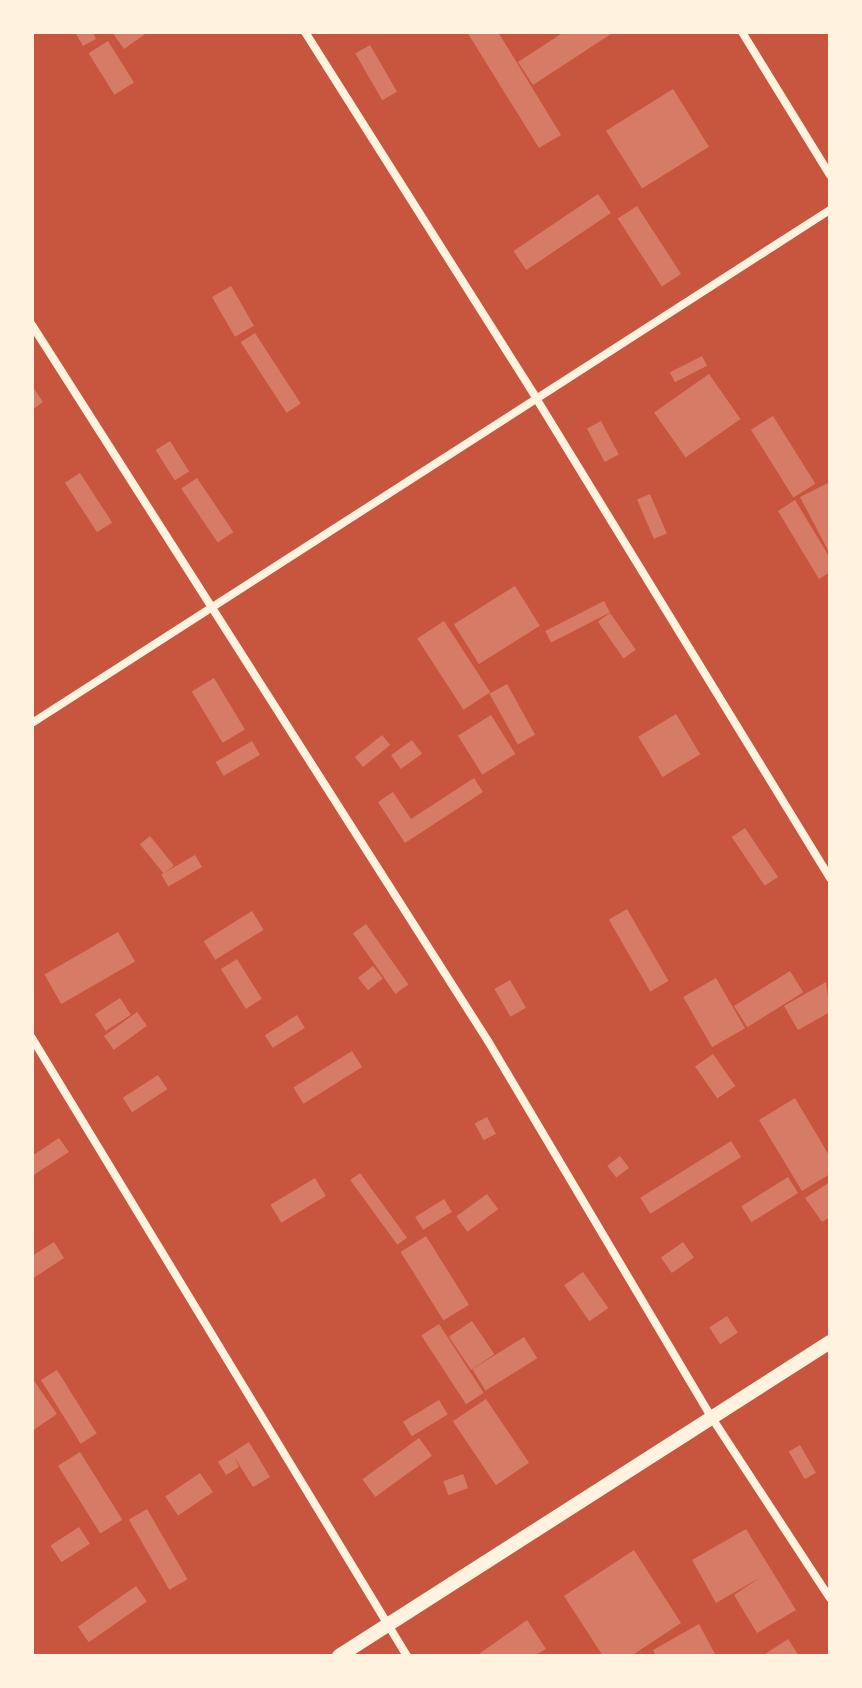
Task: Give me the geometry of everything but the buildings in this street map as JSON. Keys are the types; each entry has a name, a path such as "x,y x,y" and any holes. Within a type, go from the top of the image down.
{"street":[{"path":"305,32 536,398 830,878"},
{"path":"742,32 830,175"},
{"path":"32,723 830,210"},
{"path":"32,325 488,1041 712,1418 830,1598"},
{"path":"32,1038 407,1656"},
{"path":"339,1656 830,1342"}]}
